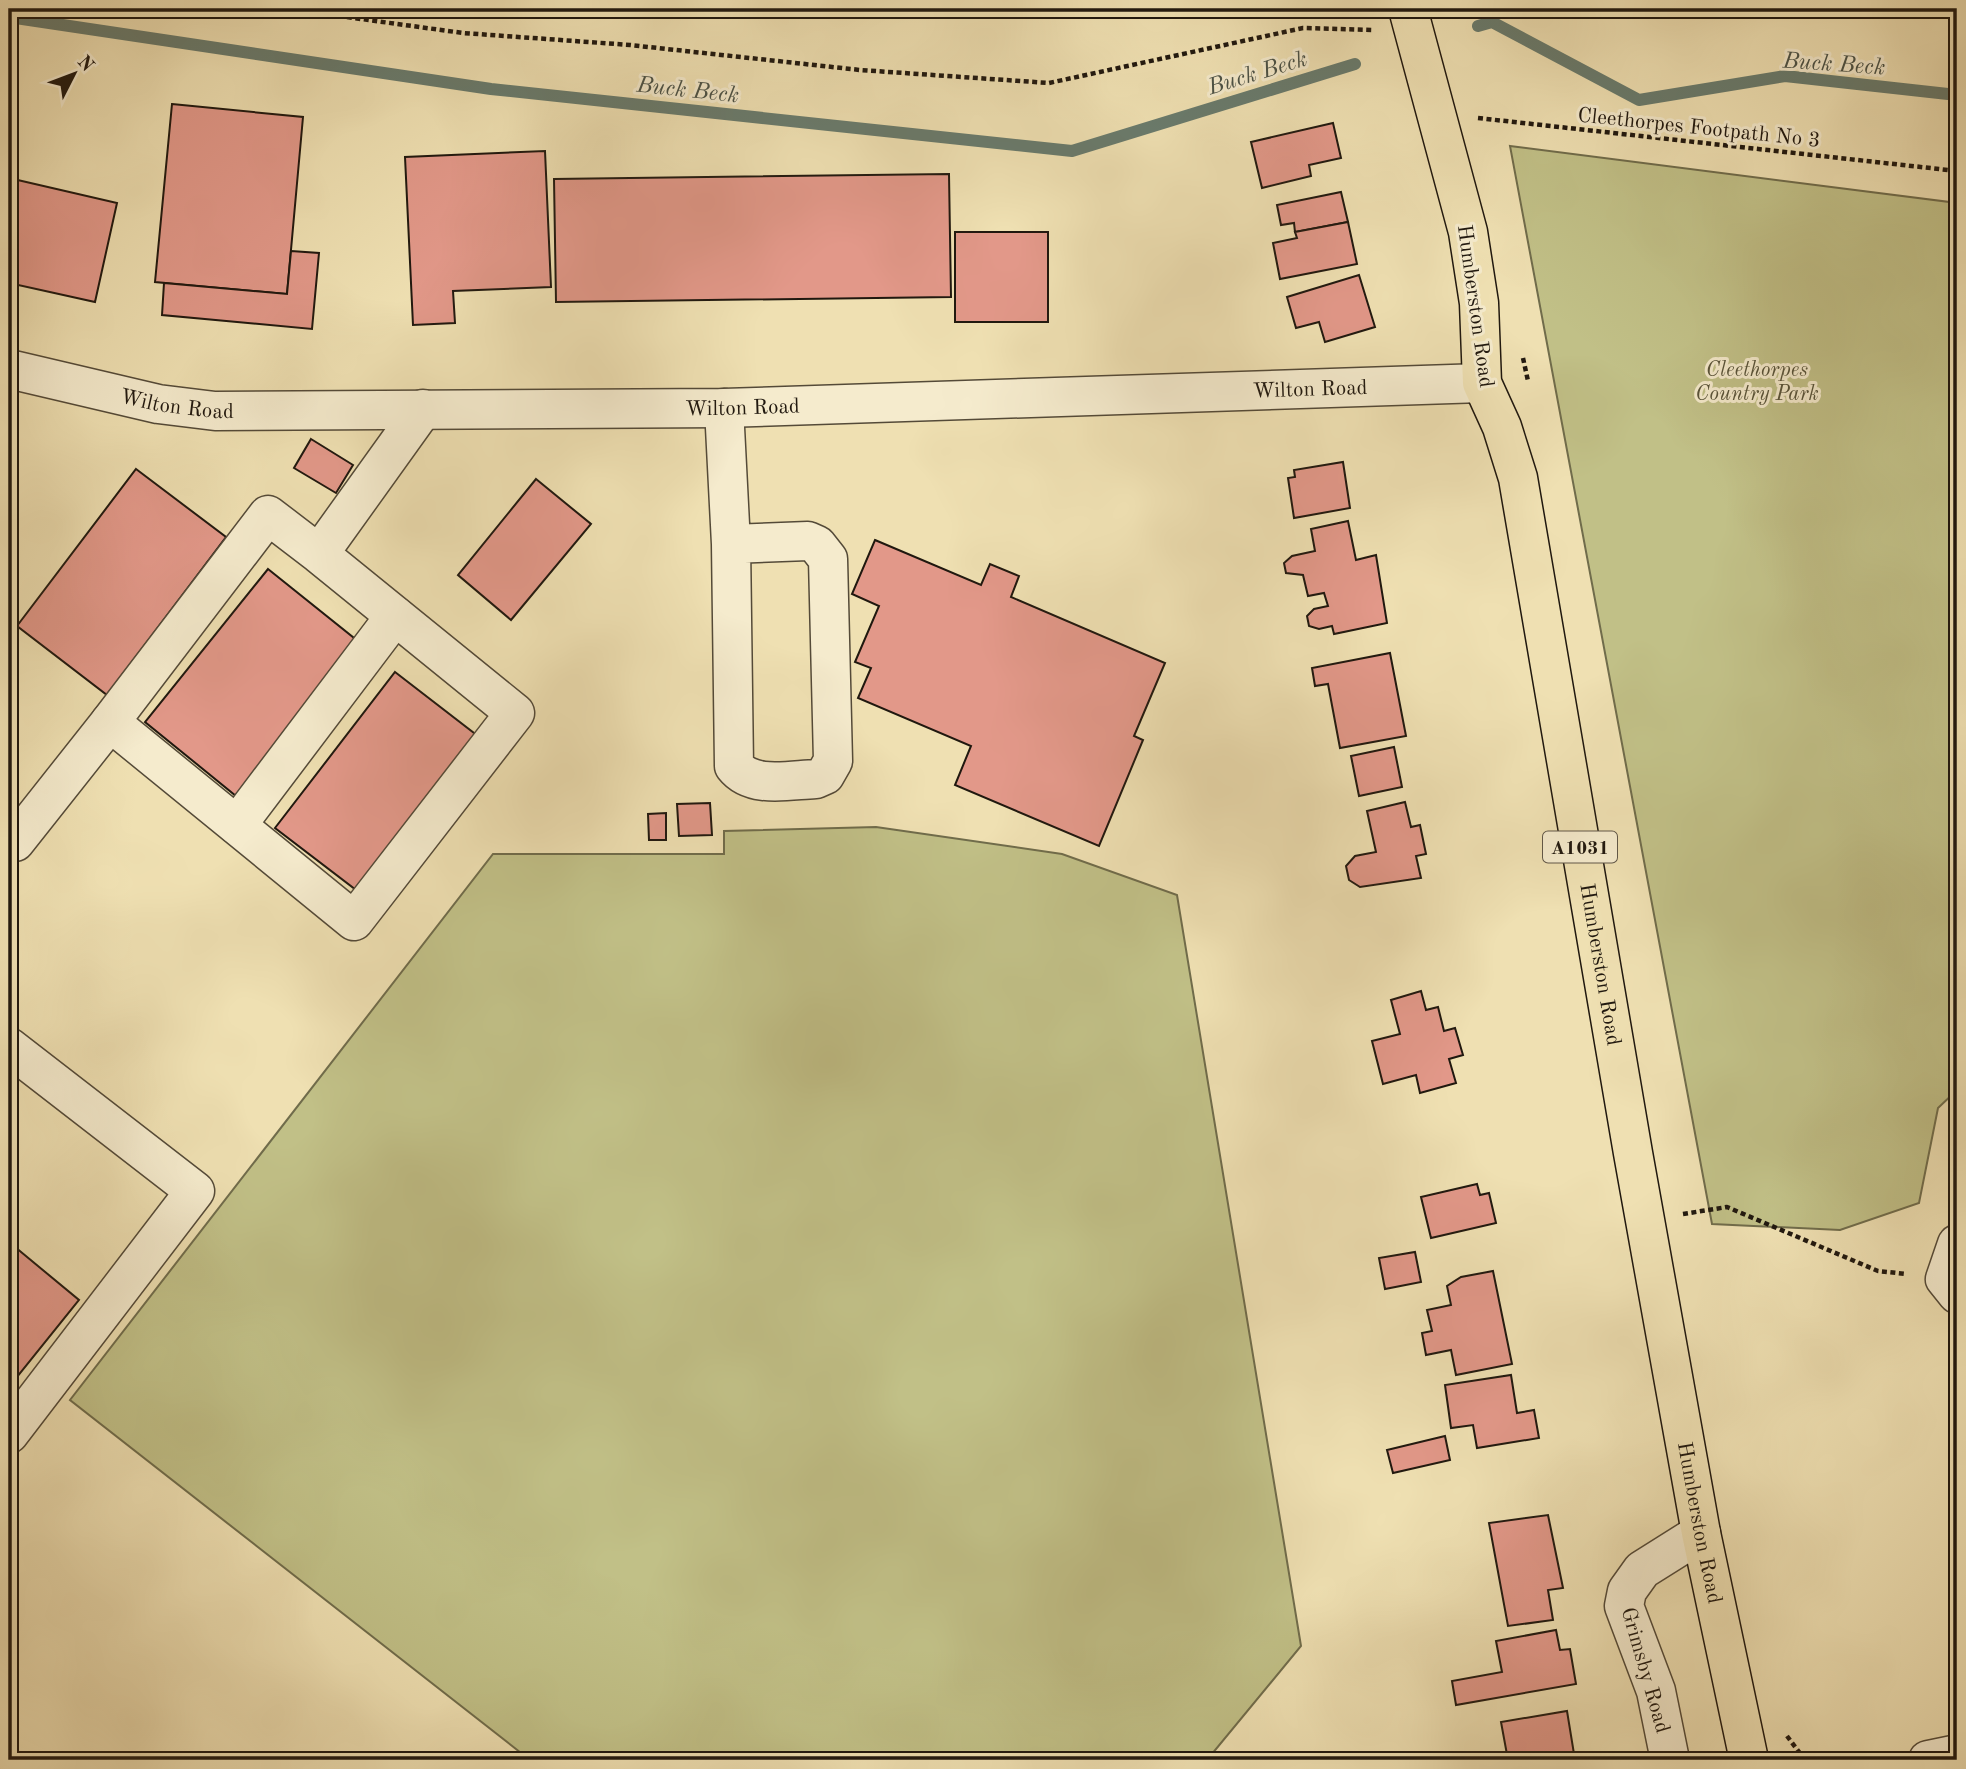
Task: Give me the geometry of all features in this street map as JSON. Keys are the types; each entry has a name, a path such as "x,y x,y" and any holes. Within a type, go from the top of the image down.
{"main road":[{"name":"Humberston Road","path":"1411,20 1468,232 1479,303 1482,383 1502,427 1518,478 1702,1533 1749,1760"}],"street":[{"name":"Wilton Road","path":"9,369 158,404 215,411 724,408 1482,383"},
{"path":"724,408 731,544 734,766 741,775 754,781 816,779 825,775 833,761 828,559 817,545 808,541 731,544"},
{"path":"318,554 423,409"},
{"path":"15,842 268,515 515,713 354,921 110,722"},
{"path":"237,825 395,616"},
{"path":"9,1047 195,1191 9,1434"},
{"name":"Grimsby Road","path":"1670,1760 1656,1691 1624,1606 1627,1591 1642,1570 1702,1533"},
{"path":"1928,1760 1957,1754"}],"path":[{"path":"288,9 463,33 630,45 860,70 1049,83 1303,28 1411,20"},
{"name":"Cleethorpes Footpath No 3","path":"1438,119 1478,118 1957,170"},
{"path":"1682,1214 1727,1207 1878,1271 1953,1272"}],"green space":[{"path":"1864,9 1957,9 1957,13"},
{"name":"Cleethorpes Country Park","path":"1510,146 1957,203 1957,1090 1938,1108 1919,1203 1840,1230 1712,1224"},
{"path":"876,827 1062,854 1177,895 1301,1646 1207,1760 530,1760 70,1400 493,854 724,854 724,831"}],"building":[{"path":"172,104 303,117 287,294 155,282"},
{"path":"1333,123 1341,158 1309,165 1311,176 1262,188 1251,142"},
{"path":"545,151 551,287 453,291 455,323 413,325 405,157"},
{"path":"949,174 951,297 556,302 554,179"},
{"path":"9,178 117,203 95,302 9,283"},
{"path":"1341,192 1348,222 1295,232 1294,223 1281,225 1277,205"},
{"path":"1348,222 1357,264 1280,279 1273,243 1297,238 1295,232"},
{"path":"955,232 1048,232 1048,322 955,322"},
{"path":"291,251 319,253 312,329 162,315 164,283 287,294"},
{"path":"1359,275 1375,327 1325,342 1319,322 1296,328 1287,297"},
{"path":"311,439 353,465 336,493 294,468"},
{"path":"1343,462 1350,508 1294,518 1288,478 1295,477 1294,470"},
{"path":"136,469 226,537 107,695 17,626"},
{"path":"536,479 591,524 511,620 458,575"},
{"path":"1348,521 1356,560 1376,555 1387,623 1334,634 1332,626 1319,629 1309,626 1307,616 1314,609 1328,606 1324,593 1308,596 1303,575 1286,573 1284,563 1292,556 1315,551 1311,529"},
{"path":"875,540 981,585 990,564 1019,576 1011,597 1165,663 1134,736 1143,740 1099,846 955,785 971,746 858,698 871,668 855,662 879,606 852,594"},
{"path":"268,569 359,642 236,796 145,722"},
{"path":"1390,653 1406,736 1340,748 1328,684 1315,686 1312,668"},
{"path":"395,672 483,740 364,896 275,828"},
{"path":"1394,747 1402,787 1359,796 1351,756"},
{"path":"1405,802 1411,827 1420,825 1426,854 1416,856 1421,878 1360,887 1349,880 1346,866 1355,856 1376,852 1367,811"},
{"path":"710,803 712,835 679,836 677,804"},
{"path":"666,813 666,840 649,840 648,814"},
{"path":"1421,991 1426,1010 1438,1007 1444,1031 1455,1028 1463,1055 1449,1059 1456,1083 1420,1093 1416,1075 1383,1084 1372,1041 1400,1034 1391,1000"},
{"path":"1957,1122 1957,1136 1950,1130"},
{"path":"1477,1184 1480,1195 1489,1193 1496,1223 1431,1238 1421,1197"},
{"path":"9,1242 79,1300 9,1387"},
{"path":"1415,1252 1421,1282 1385,1289 1379,1258"},
{"path":"1493,1271 1512,1364 1456,1375 1451,1350 1426,1355 1422,1333 1432,1331 1427,1310 1451,1305 1447,1286 1461,1277"},
{"path":"1511,1375 1517,1413 1534,1410 1539,1438 1477,1448 1473,1425 1451,1428 1445,1385"},
{"path":"1445,1436 1450,1460 1393,1473 1387,1450"},
{"path":"1548,1515 1563,1588 1548,1590 1553,1620 1508,1626 1489,1523"},
{"path":"1556,1630 1560,1650 1570,1649 1576,1684 1456,1705 1452,1681 1502,1672 1496,1641"},
{"path":"1567,1711 1575,1760 1508,1760 1501,1722"}],"waterway":[{"name":"Buck Beck","path":"9,17 491,89 1072,151 1355,64"},
{"name":"Buck Beck","path":"1478,26 1492,22 1639,100 1785,76 1957,95"}]}
